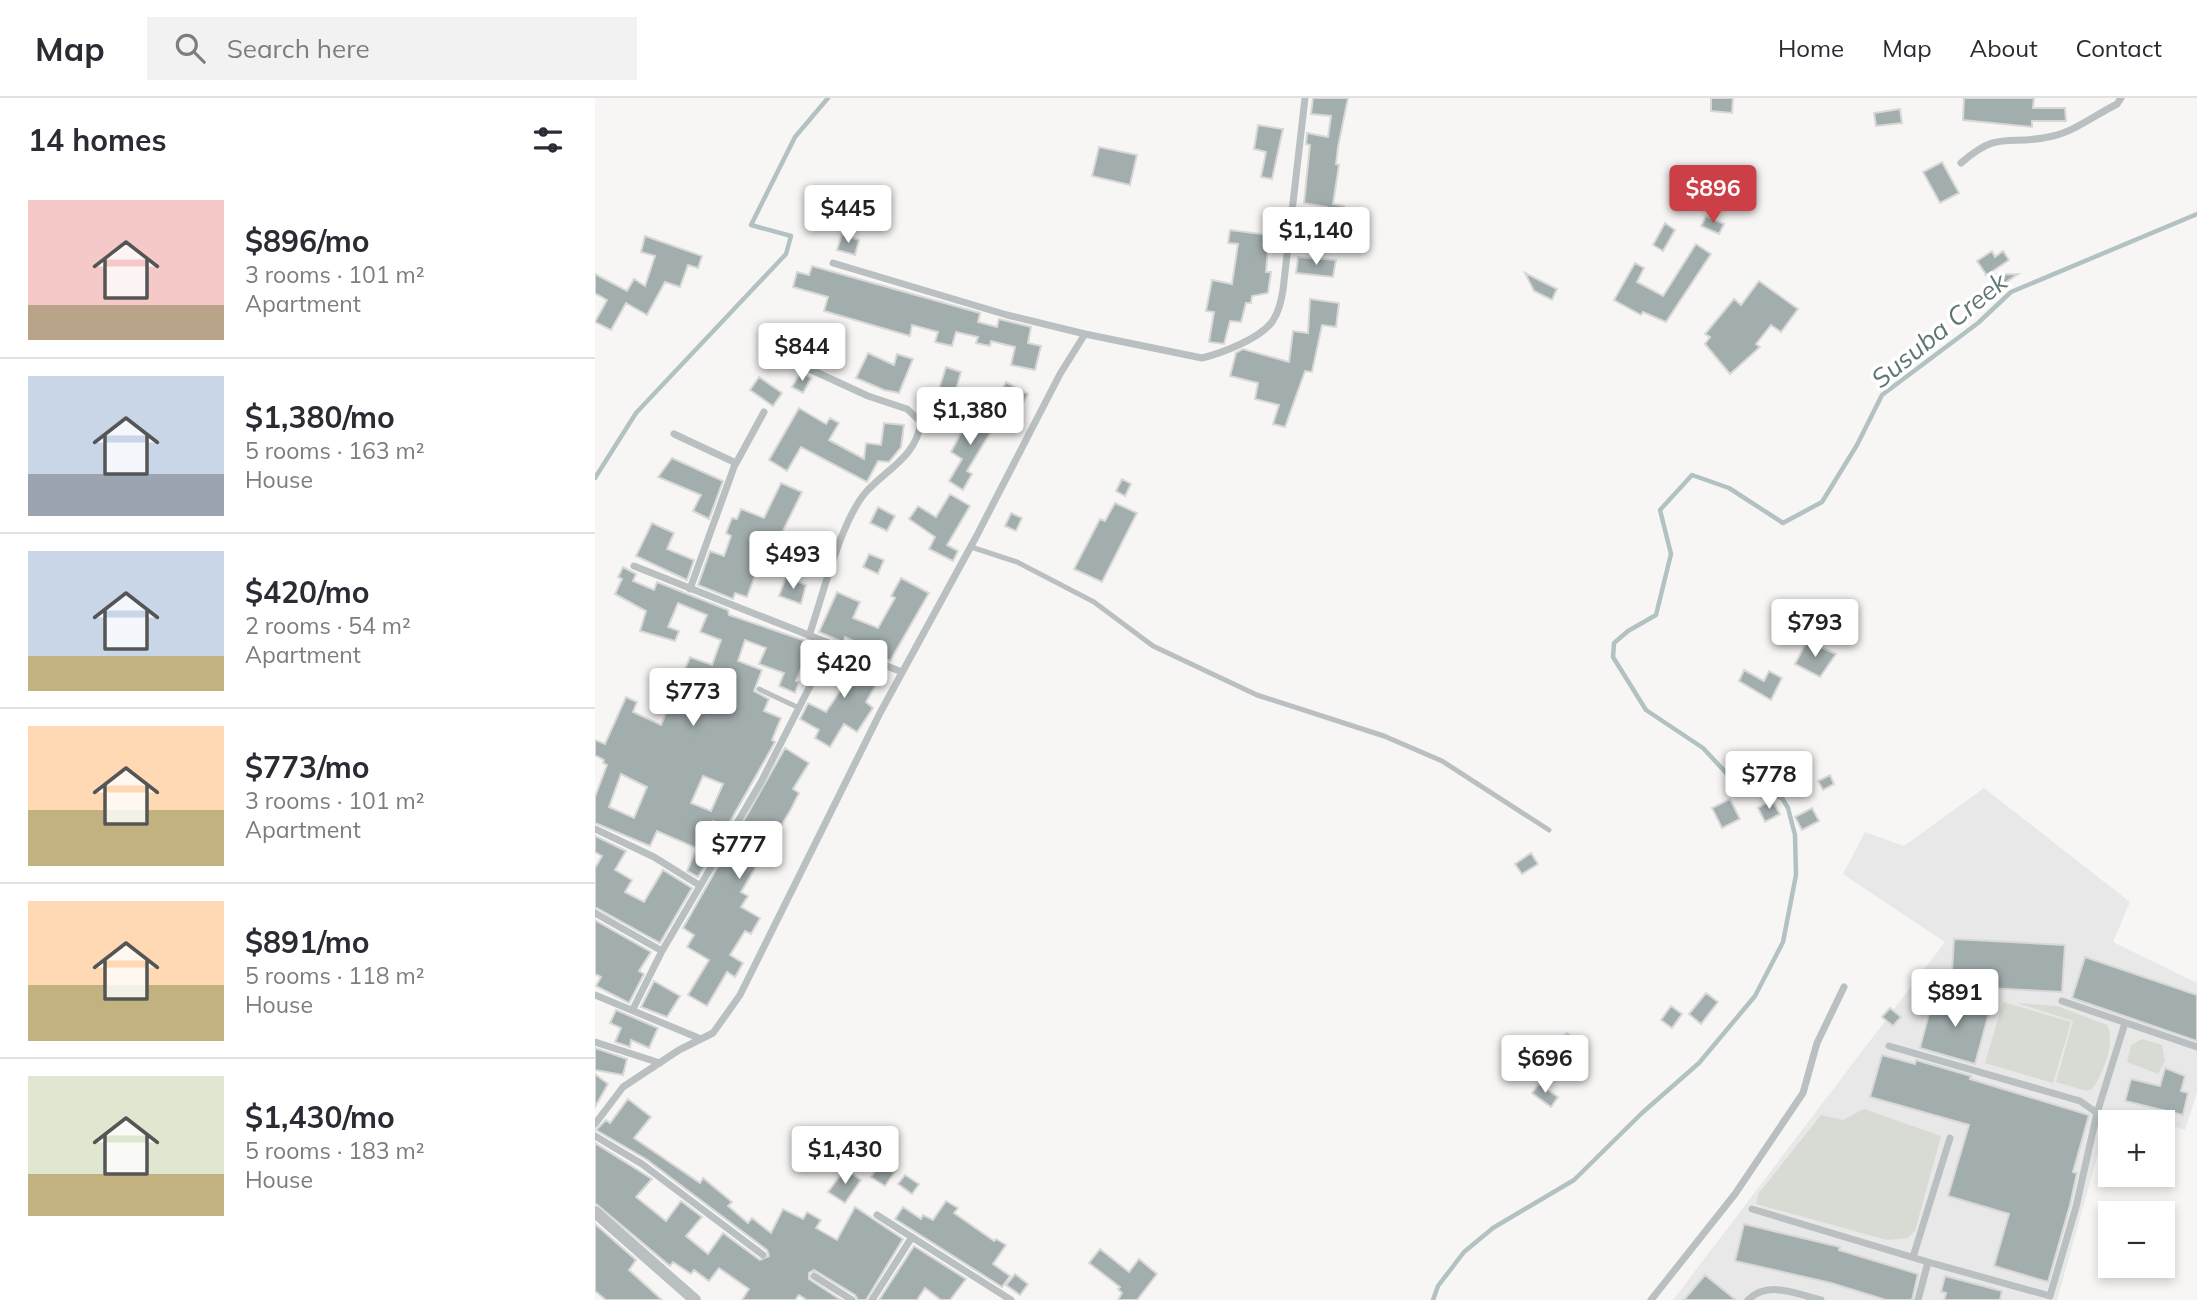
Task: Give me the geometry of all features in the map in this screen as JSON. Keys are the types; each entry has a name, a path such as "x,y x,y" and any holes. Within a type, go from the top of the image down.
{"street":[{"path":"833,263 1007,315 1202,358 1214,355 1271,323 1280,307 1305,98"},
{"path":"1961,163 1981,146 1996,140 2056,135 2117,104 2120,98"},
{"path":"595,1124 623,1087 713,1033 740,995 902,672 971,547 1060,374 1086,334"},
{"path":"805,367 867,396 907,409 921,422 919,433 905,460 864,494 847,526 809,636"},
{"path":"690,590 736,463 764,412"},
{"path":"674,434 736,463"},
{"path":"634,566 902,672"},
{"path":"633,1009 699,885 761,782 831,645"},
{"path":"595,829 654,857 699,885"},
{"path":"595,913 662,951"},
{"path":"1651,1300 1735,1194 1803,1093 1817,1043 1844,987"},
{"path":"595,995 701,1039"},
{"path":"2061,1001 2197,1048"},
{"path":"1752,1209 2050,1296 2076,1207 2097,1113 2125,1023"},
{"path":"595,1042 660,1063"},
{"path":"1889,1046 2080,1101 2097,1113"},
{"path":"595,1136 642,1164 763,1255"},
{"path":"1913,1257 1950,1138"},
{"path":"595,1212 695,1300"},
{"path":"877,1214 1011,1300"},
{"path":"872,1300 912,1237"},
{"path":"1918,1300 1928,1262"},
{"path":"814,1276 852,1300"},
{"path":"1748,1300 1759,1289 1771,1288 1821,1300"}],"lane":[{"path":"971,547 1017,562 1094,602 1153,646 1257,695 1384,736 1442,761 1549,830"},
{"path":"759,689 797,707"}],"shaded area":[{"path":"1984,788 2130,902 2113,942 2197,983 2197,1092 2185,1130 2175,1126 2175,1110 2098,1110 2098,1154 2057,1300 1673,1300 1945,942 1843,874 1865,832 1904,846"},
{"path":"2003,1002 2071,1022 2053,1083 1985,1063"},
{"path":"2017,1003 2057,1006 2107,1025 2110,1040 2107,1058 2092,1089 2086,1091 2056,1082 2073,1021"},
{"path":"2142,1039 2162,1045 2165,1061 2158,1074 2127,1062 2131,1045"},
{"path":"1864,1109 1941,1136 1915,1231 1907,1238 1887,1240 1756,1204 1759,1193 1821,1115 1843,1120"}],"building":[{"path":"1313,98 1348,98 1338,147 1336,164 1339,165 1333,204 1344,206 1342,221 1326,219 1327,207 1304,203 1310,145 1306,144 1307,133 1328,137 1331,116 1311,114"},
{"path":"1711,98 1733,98 1732,113 1711,111"},
{"path":"1964,98 2034,98 2033,108 2065,108 2066,121 2032,121 2032,127 1963,120"},
{"path":"1900,109 1902,123 1876,126 1874,113"},
{"path":"1258,125 1283,129 1272,179 1261,177 1266,152 1254,149"},
{"path":"1099,147 1137,155 1130,185 1092,176"},
{"path":"1942,162 1959,193 1940,203 1923,172"},
{"path":"1706,216 1724,224 1719,234 1701,226"},
{"path":"1665,223 1675,230 1663,251 1653,245"},
{"path":"1230,230 1269,235 1266,272 1271,272 1268,293 1252,296 1251,303 1246,303 1241,322 1230,321 1224,344 1209,342 1214,312 1206,311 1212,280 1232,284 1238,244 1228,243"},
{"path":"842,234 859,240 855,255 837,250"},
{"path":"645,236 702,256 698,268 688,265 680,287 665,282 647,315 626,303 611,330 595,322 607,300 595,293 595,274 627,291 634,279 645,286 655,256 641,252"},
{"path":"1696,244 1711,254 1666,322 1643,312 1641,315 1614,300 1635,263 1644,268 1637,282 1663,296"},
{"path":"1992,251 1995,257 2003,251 2009,260 1987,275 2018,274 1996,289 1977,261"},
{"path":"1298,257 1336,260 1333,277 1296,273"},
{"path":"812,266 980,313 978,322 997,327 999,319 1031,327 1028,343 1041,346 1035,370 1011,365 1015,347 991,341 990,346 976,343 978,337 956,332 952,346 935,342 938,332 912,325 910,336 824,311 828,297 793,287 797,272 809,275"},
{"path":"1525,273 1557,289 1552,300 1534,291"},
{"path":"1759,281 1798,309 1781,332 1771,325 1756,344 1760,347 1730,374 1705,344 1710,337 1705,334 1734,299 1741,305"},
{"path":"1310,299 1339,303 1336,327 1322,325 1312,372 1305,371 1285,427 1273,424 1279,405 1255,399 1258,383 1230,376 1236,353 1243,349 1289,362 1293,331 1308,333"},
{"path":"796,327 812,332 800,363 772,350 777,335 791,340"},
{"path":"868,353 894,365 897,354 913,359 899,393 884,390 856,378"},
{"path":"946,367 961,372 948,417 932,411"},
{"path":"801,372 811,378 803,393 792,387"},
{"path":"759,377 782,393 773,406 750,390"},
{"path":"1006,382 1028,394 1021,407 999,395"},
{"path":"799,408 826,424 830,418 839,423 829,440 864,459 866,443 881,445 884,423 904,425 901,447 889,462 878,461 867,482 801,447 787,471 769,460"},
{"path":"972,412 995,425 967,471 972,474 963,490 949,481 962,459 951,452"},
{"path":"672,458 723,481 709,519 693,511 701,495 658,477"},
{"path":"1122,479 1131,484 1125,496 1116,491"},
{"path":"781,483 802,492 774,549 766,546 747,597 735,593 733,599 698,585 710,551 724,556 731,536 726,533 732,518 737,519 741,509 764,518"},
{"path":"950,494 970,506 947,545 958,551 953,561 929,549 935,537 909,519 918,506 936,517"},
{"path":"1115,503 1137,513 1102,582 1074,569 1100,519 1105,521"},
{"path":"878,507 895,516 887,531 870,523"},
{"path":"1011,513 1022,518 1016,531 1005,526"},
{"path":"652,523 674,533 667,549 694,560 687,580 636,556"},
{"path":"869,554 884,560 878,574 863,567"},
{"path":"623,567 636,574 633,581 654,590 657,582 728,610 729,615 815,644 808,663 804,662 796,681 799,682 795,693 779,686 784,673 759,664 766,648 745,640 738,661 762,670 754,691 769,699 764,711 781,718 772,740 775,742 727,827 713,821 701,850 657,831 650,846 595,823 595,797 607,765 595,755 595,740 605,744 626,697 637,702 633,712 661,725 690,657 712,665 721,640 700,632 707,615 678,603 668,627 679,631 675,641 640,631 646,611 615,594 622,579 618,577","holes":["621,774 647,787 634,818 609,807","703,776 723,784 711,811 691,803"]},
{"path":"786,577 806,585 801,604 779,596"},
{"path":"901,578 929,593 890,661 875,655 877,651 845,637 843,642 819,632 837,592 860,602 853,618 878,628 895,598 891,596"},
{"path":"1807,641 1836,654 1820,677 1795,664"},
{"path":"835,654 864,672 868,665 884,671 866,702 873,708 857,732 844,724 830,747 815,738 819,730 800,719 808,703 826,712 842,688 822,676"},
{"path":"1744,670 1764,681 1769,671 1782,678 1771,700 1739,681"},
{"path":"785,748 809,763 793,789 799,793 791,809 781,826 775,822 757,852 763,855 741,892 748,896 741,907 760,918 751,934 745,931 730,955 743,963 735,977 727,972 707,1006 688,995 709,960 687,947 694,935 683,928"},
{"path":"1830,775 1834,784 1823,790 1818,781"},
{"path":"1730,799 1740,819 1722,828 1712,808"},
{"path":"1772,800 1780,814 1765,822 1758,808"},
{"path":"1812,808 1819,821 1802,830 1795,817"},
{"path":"595,836 626,851 615,870 632,880 625,892 644,902 663,870 692,888 660,943 595,907 595,868 602,856 595,852"},
{"path":"696,850 710,856 698,877 687,871"},
{"path":"1531,853 1538,864 1522,874 1515,864"},
{"path":"595,920 651,952 639,971 644,974 629,1003 596,986 601,977 595,974"},
{"path":"1954,939 2065,945 2062,992 1951,986"},
{"path":"2085,957 2197,995 2197,1041 2072,998"},
{"path":"654,981 680,996 667,1017 641,1007"},
{"path":"1706,993 1718,1002 1701,1024 1689,1014"},
{"path":"1934,994 1990,1009 1975,1064 1920,1048"},
{"path":"1671,1006 1682,1014 1672,1028 1661,1020"},
{"path":"1890,1008 1901,1017 1893,1026 1882,1017"},
{"path":"616,1010 658,1028 649,1048 631,1040 630,1047 615,1042 621,1028 610,1023"},
{"path":"1567,1033 1576,1041 1541,1080 1529,1069 1549,1043 1554,1047"},
{"path":"595,1048 627,1059 623,1075 595,1070"},
{"path":"1882,1055 1915,1064 1916,1060 2089,1115 2073,1172 2077,1173 2070,1205 2048,1282 1994,1266 2009,1214 1948,1196 1969,1125 1870,1097"},
{"path":"2165,1068 2185,1076 2181,1091 2188,1093 2183,1115 2175,1113 2175,1110 2162,1110 2125,1101 2131,1079 2160,1086"},
{"path":"595,1074 608,1084 595,1107"},
{"path":"1539,1084 1558,1097 1551,1107 1532,1093"},
{"path":"628,1099 651,1117 634,1138 700,1183 703,1178 732,1202 728,1206 748,1223 752,1218 771,1233 783,1209 803,1219 807,1212 821,1220 816,1228 837,1240 855,1207 903,1239 866,1300 858,1300 855,1295 814,1270 809,1273 809,1279 841,1300 807,1300 799,1295 795,1300 742,1300 749,1289 719,1268 709,1281 694,1270 691,1274 673,1262 670,1266 595,1203 595,1143 652,1179 636,1197 666,1221 681,1201 702,1217 686,1236 708,1254 723,1233 760,1260 769,1256 767,1250 646,1159 596,1130 606,1120 610,1123"},
{"path":"882,1161 896,1170 885,1186 871,1177"},
{"path":"845,1169 861,1180 845,1203 828,1192"},
{"path":"905,1175 919,1184 912,1194 898,1184"},
{"path":"946,1201 958,1208 954,1213 994,1241 996,1239 1006,1245 993,1264 1010,1276 1002,1287 895,1219 903,1207 921,1219 923,1215 933,1220"},
{"path":"595,1224 636,1260 629,1270 662,1300 606,1300 595,1291"},
{"path":"1744,1224 1840,1247 1839,1250 1918,1274 1912,1300 1886,1300 1831,1283 1735,1261"},
{"path":"914,1246 966,1279 950,1300 941,1300 925,1288 917,1300 879,1300"},
{"path":"1100,1249 1129,1272 1139,1259 1157,1274 1137,1300 1118,1300 1122,1293 1118,1289 1120,1287 1089,1263"},
{"path":"1015,1274 1028,1284 1020,1295 1006,1285"},
{"path":"1705,1275 1736,1300 1684,1300"},
{"path":"1945,1276 2002,1291 2000,1300 1944,1300 1946,1293 1941,1292"}],"waterway":[{"path":"595,478 636,413 786,254 791,236 751,225 795,137 828,98"},
{"name":"Susuba Creek","path":"1433,1300 1438,1286 1464,1252 1493,1228 1574,1180 1642,1113 1699,1063 1755,996 1783,942 1796,875 1795,835 1788,808 1782,798 1748,787 1729,776 1703,748 1646,710 1613,657 1614,643 1628,631 1656,615 1671,554 1660,510 1692,475 1729,488 1783,523 1822,502 1857,445 1882,395 1978,323 2011,292 2197,214"}]}
